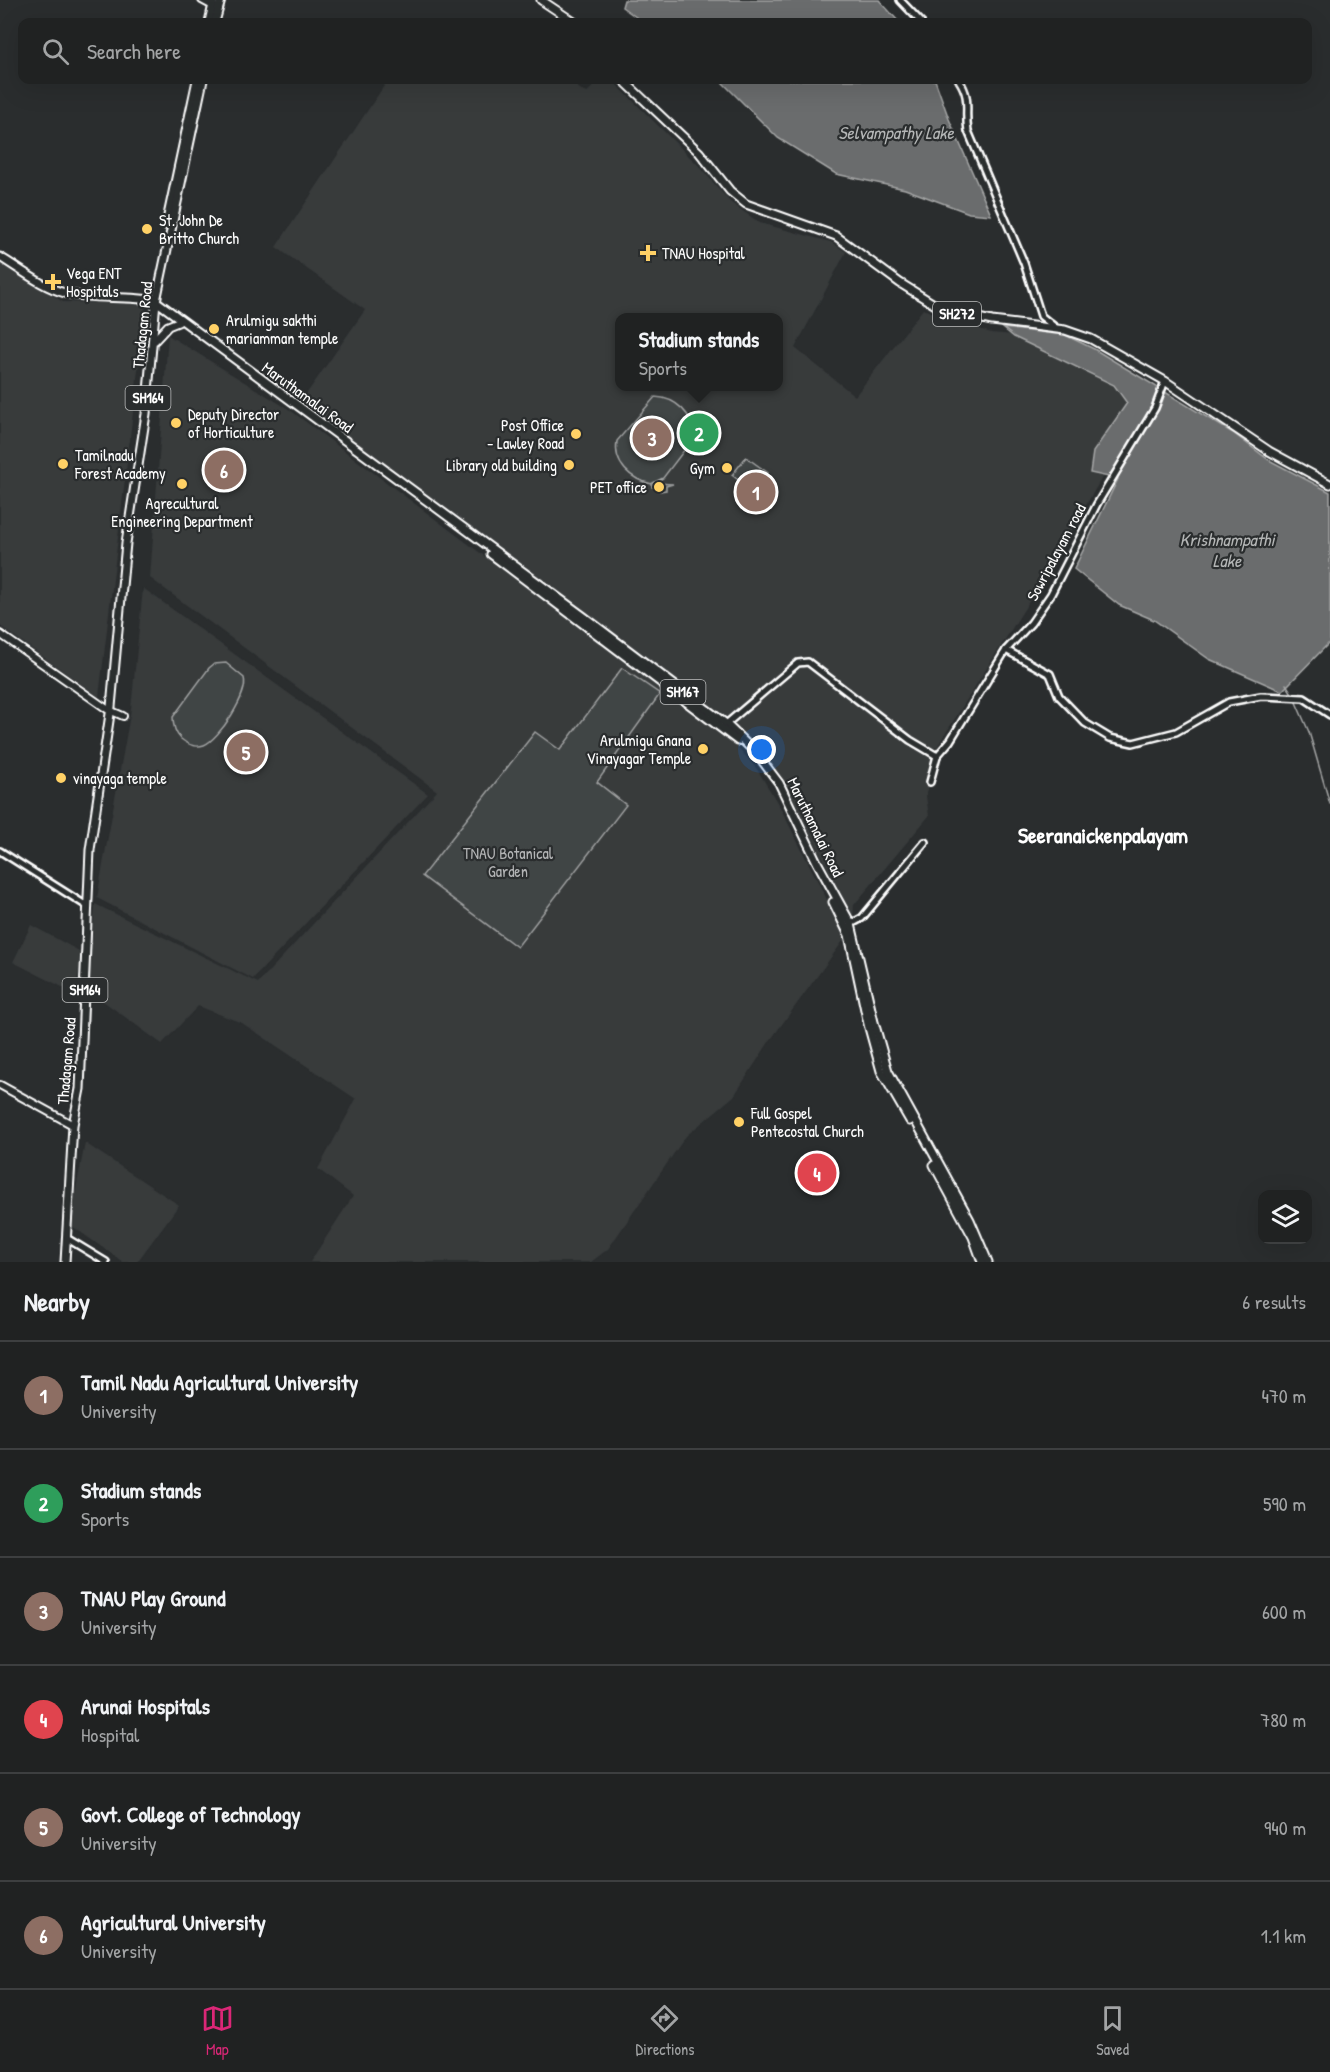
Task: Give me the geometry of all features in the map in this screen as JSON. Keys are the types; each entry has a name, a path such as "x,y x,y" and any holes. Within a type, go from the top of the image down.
{"main road":[{"path":"202,0 215,5 221,0"},
{"path":"541,0 568,18"},
{"name":"Thadagam Road","path":"65,1262 73,1125 80,1089 90,850 102,779 124,533 171,197 196,84"},
{"name":"Thadagam Road","path":"108,709 126,543 146,414 155,303 202,84"},
{"name":"SH272","path":"627,84 699,152 742,201 756,210 836,236 945,311 992,321 1057,329 1091,339 1165,381 1269,451 1330,484"},
{"name":"SH167","path":"0,257 46,285 65,293 136,297 155,303"},
{"path":"158,292 159,300 165,308"},
{"name":"Maruthamalai Road","path":"155,303 165,308 574,609 757,754 779,783 817,862 851,924 873,1022 888,1071 970,1220 988,1262"},
{"name":"Maruthamalai Road","path":"155,303 724,727 753,756 776,785 846,927 857,965 868,1024 882,1071 970,1232 982,1262"},
{"path":"153,342 165,328 178,322"},
{"path":"0,634 108,709 123,716"},
{"path":"0,1085 73,1125"}],"street":[{"path":"900,0 917,18"},
{"path":"961,84 969,99 966,120 968,131 1024,264 1041,316 1057,329"},
{"name":"Sowripalayam road","path":"930,782 937,756 950,741 1006,650 1031,623 1051,594 1096,504 1155,408 1165,381"},
{"path":"1006,650 1050,674 1059,696 1085,723 1110,738 1133,743 1176,732 1229,702 1261,696 1287,696 1309,700 1330,715"},
{"path":"724,727 798,663 808,662 910,740 937,756"},
{"path":"851,924 862,918 924,842"},
{"path":"0,851 87,906"},
{"path":"68,1239 106,1262"}],"shaded area":[{"path":"385,84 573,84 586,93 596,84 616,84 699,166 730,202 760,223 831,242 846,252 795,348 855,396 923,309 991,333 1046,338 1154,388 1042,581 937,747 930,750 935,762 926,796 929,816 854,905 853,917 784,783 757,748 722,718 300,403 365,310 276,247"},
{"name":"Tamilnadu Forest Academy","path":"0,262 63,302 146,303 99,697 0,626"},
{"path":"168,335 290,410 736,745 757,769 780,807 846,937 769,1042 734,1096 686,1136 608,1249 591,1262 310,1262 353,1196 318,1169 356,1099 242,1023 198,1006 162,1044 88,990 95,904 258,983 437,791 150,578"},
{"path":"143,588 428,794 253,979 97,898 131,709"},
{"path":"31,925 81,952 76,994 13,962"},
{"path":"85,1143 179,1205 137,1262 123,1262 69,1224"}],"green space":[{"path":"655,397 677,404 691,421 695,436 663,478 653,483 673,484 666,486 666,490 660,491 659,487 652,487 652,484 637,479 625,470 616,449 617,441"},
{"path":"746,457 768,473 754,492 732,475"},
{"path":"226,663 244,678 242,694 237,705 225,725 210,741 201,746 189,744 177,734 173,717 209,668 214,664"},
{"name":"TNAU Botanical Garden","path":"622,668 660,694 597,782 626,805 517,947 422,876 535,732 560,750"}],"water":[{"path":"624,0 879,0 895,18 637,18 622,7"},
{"name":"Selvampathy Lake","path":"724,84 936,84 949,119 991,215 969,213 905,189 836,174 778,138"},
{"name":"Krishnampathi Lake","path":"1003,328 1065,335 1094,349 1233,433 1269,460 1330,492 1330,642 1282,691 1209,659 1154,620 1119,605 1074,569 1118,479 1090,473 1093,452 1127,403 1114,385 1014,337"}],"waterway":[{"path":"1286,684 1293,695"},
{"path":"1295,700 1309,732 1330,804"}],"place":[{"name":"St. John De Britto Church","path":"147,229"},
{"name":"TNAU Hospital","path":"648,253"},
{"name":"Vega ENT Hospitals","path":"53,282"},
{"name":"Arulmigu sakthi mariamman temple","path":"214,329"},
{"name":"Deputy Director of Horticulture","path":"176,423"},
{"name":"Stadium stands","path":"699,433"},
{"name":"Post Office - Lawley Road","path":"576,434"},
{"name":"TNAU Play Ground","path":"652,438"},
{"name":"Tamilnadu Forest Academy","path":"63,464"},
{"name":"Library old building","path":"569,465"},
{"name":"Gym","path":"727,468"},
{"name":"Agricultural University","path":"224,470"},
{"name":"Agrecultural Engineering Department","path":"182,484"},
{"name":"PET office","path":"659,487"},
{"name":"Tamil Nadu Agricultural University","path":"756,492"},
{"name":"Arulmigu Gnana Vinayagar Temple","path":"703,749"},
{"name":"Govt. College of Technology","path":"246,752"},
{"name":"vinayaga temple","path":"61,778"},
{"name":"Full Gospel Pentecostal Church","path":"739,1122"},
{"name":"Arunai Hospitals","path":"817,1173"}],"district":[{"name":"Seeranaickenpalayam","path":"1103,835"}]}
